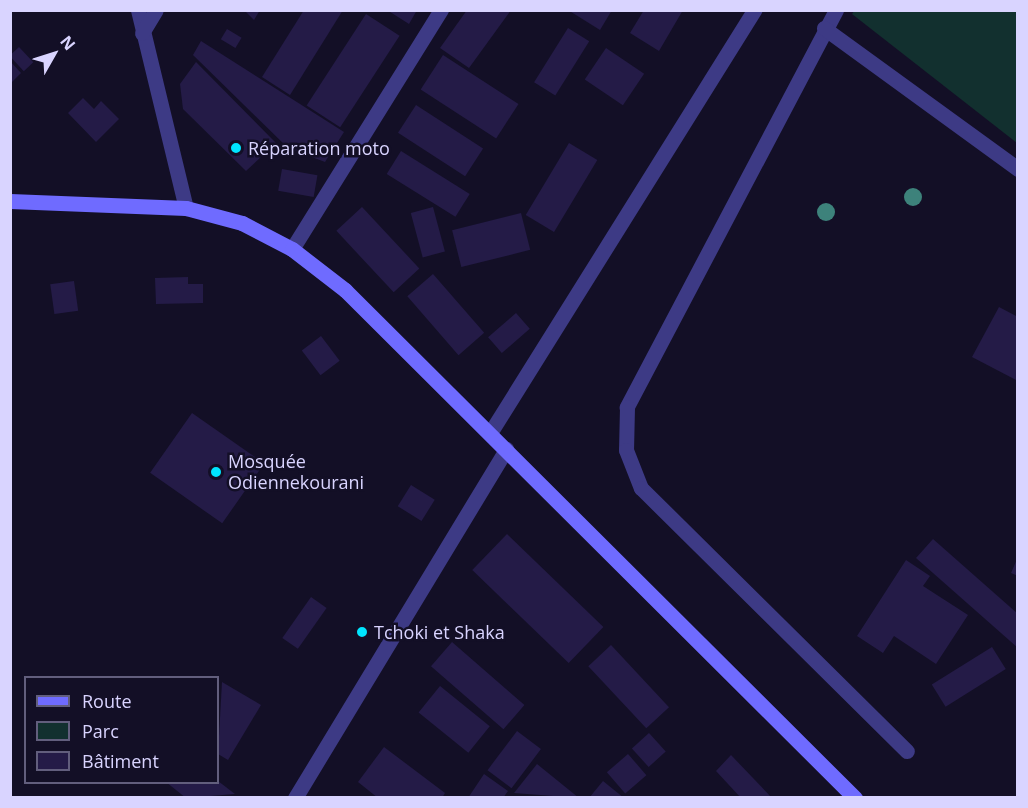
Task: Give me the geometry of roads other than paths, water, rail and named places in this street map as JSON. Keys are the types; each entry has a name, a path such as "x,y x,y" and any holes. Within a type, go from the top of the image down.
{"street":[{"path":"138,10 186,208"},
{"path":"142,33 156,10"},
{"path":"292,249 441,10"},
{"path":"490,433 754,10"},
{"path":"836,10 824,28 627,407 626,450 641,488 907,751"},
{"path":"824,28 1017,169"},
{"path":"10,201 186,208 242,223 292,249 345,290 855,798"},
{"path":"295,798 506,449"}],"place":[{"name":"Réparation moto","path":"236,148"},
{"name":"Mosquée Odiennekourani","path":"216,472"},
{"name":"Tchoki et Shaka","path":"362,632"}]}
